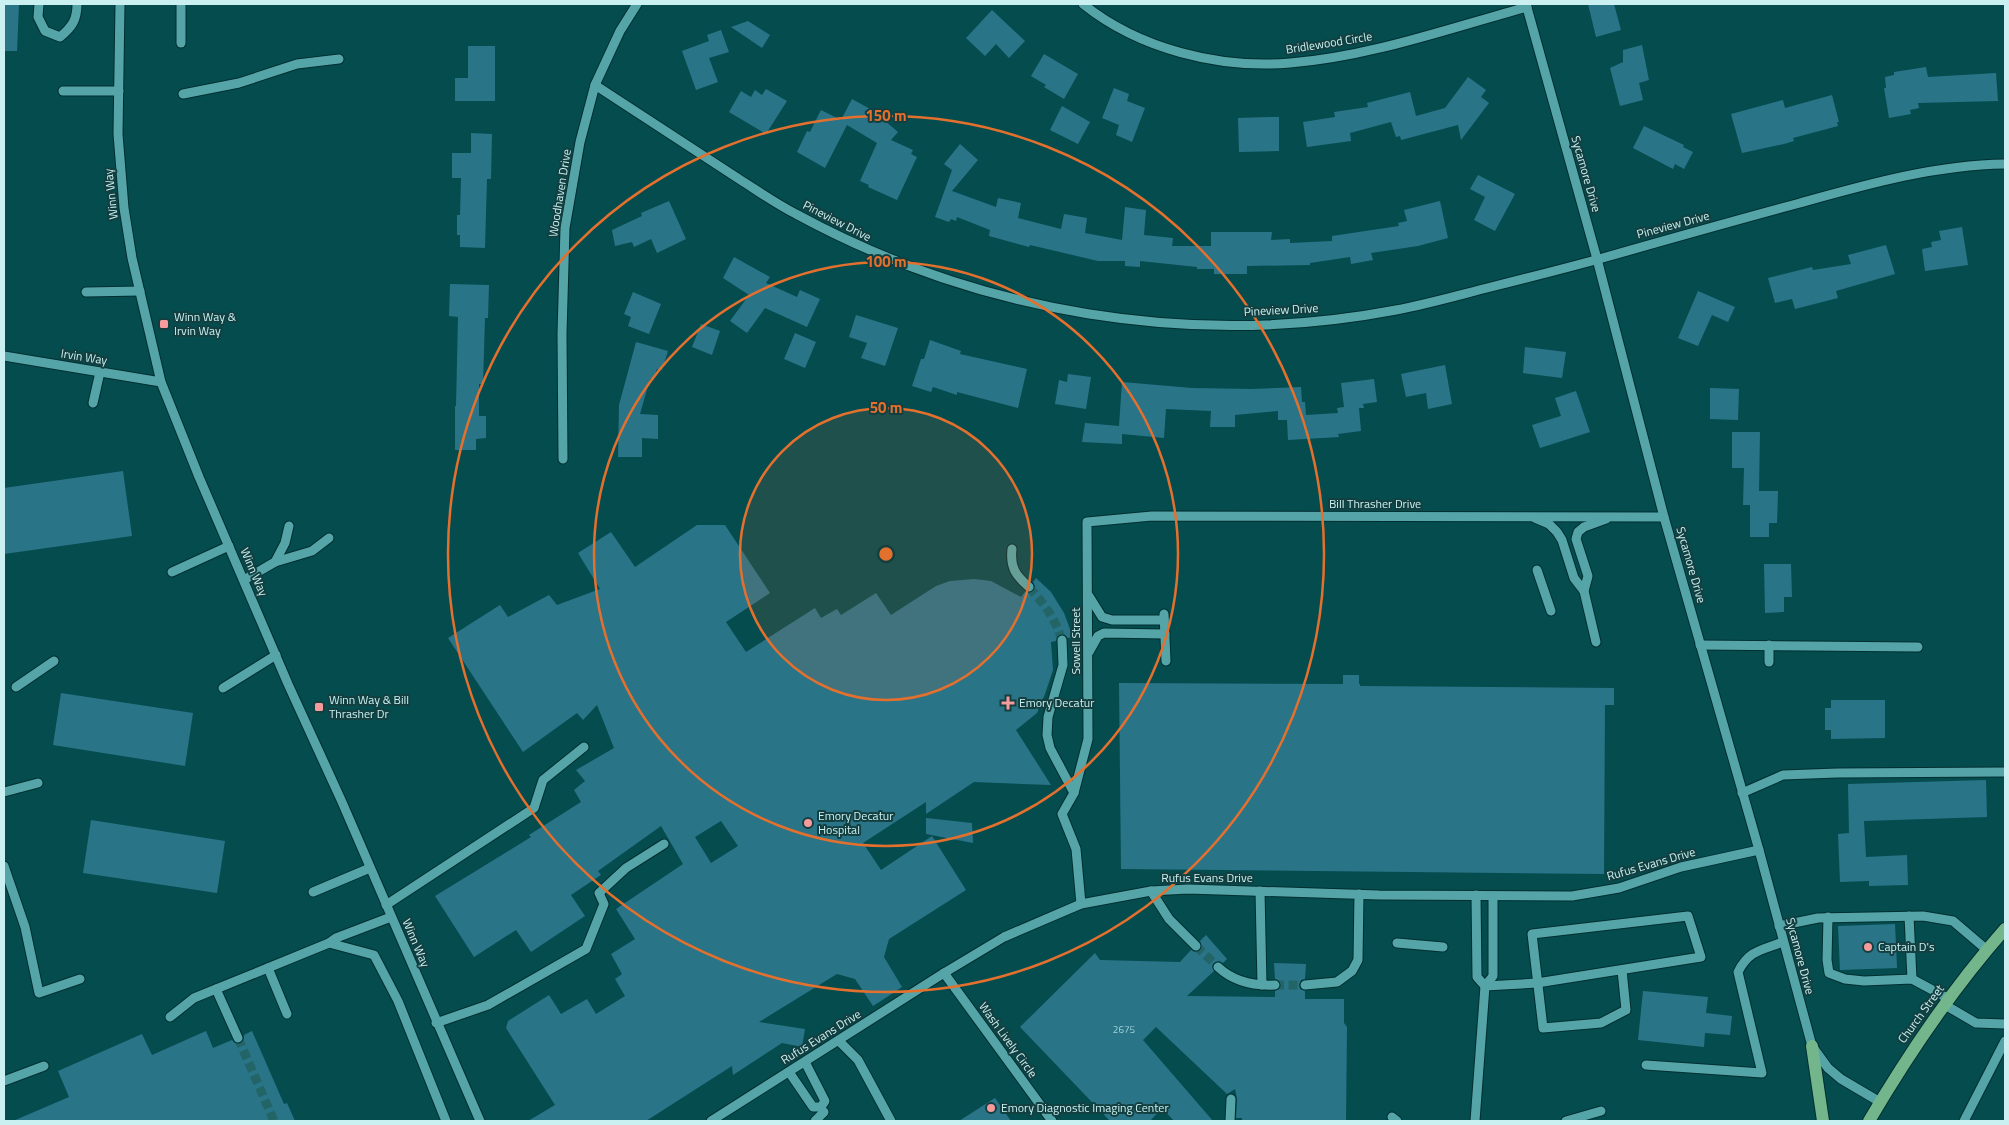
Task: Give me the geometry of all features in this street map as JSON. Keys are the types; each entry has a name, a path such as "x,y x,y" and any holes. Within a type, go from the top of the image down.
{"main road":[{"name":"Church Street","path":"1870,1121 1913,1048 2005,929"},
{"path":"1812,1046 1822,1121"}],"street":[{"path":"39,4 38,17 45,31 60,37 72,27 77,14 77,4"},
{"name":"Winn Way","path":"120,4 118,134 124,208 132,258 161,382 276,655 480,1121"},
{"path":"181,4 181,43"},
{"name":"Woodhaven Drive","path":"563,459 562,334 565,228 580,142 595,85 620,31 637,4"},
{"name":"Bridlewood Circle","path":"1083,4 1124,32 1170,50 1204,59 1271,64 1307,61 1370,50 1526,6"},
{"name":"Sycamore Drive","path":"1526,6 1597,259 1664,517 1759,850 1812,1046 1828,1068 1841,1079 1880,1102"},
{"path":"183,94 240,83 297,64 339,59"},
{"name":"Pineview Drive","path":"595,85 794,213 871,252 950,281 1038,306 1114,319 1197,325 1268,325 1333,319 1396,310 1597,259 1896,178 1944,168 2005,164"},
{"path":"63,91 119,91"},
{"path":"86,292 140,291"},
{"name":"Irvin Way","path":"4,356 161,382"},
{"path":"93,403 100,372"},
{"name":"Bill Thrasher Drive","path":"1087,522 1152,516 1664,517"},
{"path":"1532,516 1549,524 1557,532 1574,578 1584,591 1596,642"},
{"path":"1584,591 1588,576 1576,539 1578,532 1584,527 1611,517"},
{"name":"Sowell Street","path":"1081,904 1076,849 1062,814 1074,793 1088,739 1087,522"},
{"path":"275,562 285,542 289,526"},
{"path":"244,580 275,562 312,551 329,538"},
{"path":"172,572 229,546"},
{"path":"1012,549 1011,562 1020,579 1029,587"},
{"path":"1536,570 1551,611"},
{"path":"1088,594 1102,617 1112,620 1164,617 1166,661"},
{"path":"1088,654 1098,636 1104,633 1164,634"},
{"path":"1062,640 1064,665 1048,717 1047,735 1050,748 1074,793"},
{"path":"1700,645 1918,647"},
{"path":"1769,645 1769,662"},
{"path":"223,688 276,655"},
{"path":"16,687 54,661"},
{"path":"386,905 534,808 543,780 584,747"},
{"path":"1742,793 1783,776 1837,773 2005,772"},
{"path":"4,792 38,783"},
{"path":"436,1023 488,1005 586,949 604,904 598,893 626,868 664,844"},
{"name":"Rufus Evans Drive","path":"711,1121 1004,937 1081,904 1151,891 1188,889 1359,894 1572,896 1620,888 1681,867 1759,850"},
{"path":"4,868 25,927 39,993 80,979"},
{"path":"313,892 370,868"},
{"path":"1151,891 1169,919 1196,946"},
{"path":"1260,891 1262,986"},
{"path":"1305,985 1338,982 1352,971 1358,960 1359,894"},
{"path":"1476,895 1477,977 1485,986"},
{"path":"1475,1121 1485,986 1493,976 1493,896"},
{"path":"1485,986 1537,983 1701,957 1688,916 1532,934 1537,983 1543,1028 1601,1023 1626,1010 1622,970"},
{"path":"1909,916 1912,979"},
{"path":"1779,926 1828,917 1923,916 1953,921 1987,950"},
{"path":"170,1016 194,998 391,917"},
{"path":"1828,917 1827,960 1829,973 1845,979 1864,981 1912,979 1976,1023 2005,1024"},
{"path":"1646,1065 1762,1072 1738,972 1745,959 1784,942"},
{"path":"329,943 374,955 398,1001 446,1121"},
{"path":"1397,943 1443,947"},
{"path":"1218,967 1225,974 1238,980 1262,986 1275,985"},
{"path":"268,968 287,1014"},
{"name":"Wash Lively Circle","path":"944,973 1052,1121"},
{"path":"216,989 238,1038"},
{"path":"839,1041 858,1060 891,1121"},
{"path":"1964,1121 2005,1041"},
{"path":"789,1072 813,1107 821,1107 825,1101 805,1062"},
{"path":"4,1081 44,1066"},
{"path":"1230,1121 1231,1099"},
{"path":"1566,1121 1601,1111"},
{"path":"814,1121 824,1112"}],"building":[{"path":"4,4 19,4 17,51 4,51"},
{"path":"1588,4 1614,4 1621,30 1596,37"},
{"path":"992,10 1025,41 1009,58 996,44 985,56 966,38"},
{"path":"748,21 770,35 762,48 731,27"},
{"path":"721,30 729,52 709,58 718,82 696,90 682,51 709,41 707,35"},
{"path":"1642,45 1649,80 1639,83 1643,100 1620,106 1610,68 1623,62 1623,50"},
{"path":"468,46 495,46 495,101 455,101 455,78 468,78"},
{"path":"1044,54 1078,74 1064,99 1044,87 1046,85 1031,76"},
{"path":"1926,67 1928,77 1996,73 1998,101 1918,103 1919,108 1910,110 1911,114 1889,118 1884,88 1886,88 1885,77 1894,75 1894,72"},
{"path":"1468,77 1486,90 1481,97 1489,103 1461,140 1458,125 1401,140 1400,136 1396,137 1391,122 1350,133 1351,141 1307,147 1303,122 1335,117 1334,112 1368,107 1367,103 1410,92 1416,116 1445,108"},
{"path":"1114,88 1129,94 1127,101 1145,108 1132,142 1116,135 1119,125 1102,118"},
{"path":"766,89 787,101 766,134 729,112 741,91 751,97 755,90 762,95"},
{"path":"1832,95 1839,122 1837,122 1838,126 1793,138 1794,141 1784,144 1742,153 1731,114 1783,100 1785,108"},
{"path":"852,99 872,110 898,132 891,140 913,150 911,154 917,157 897,200 868,187 869,185 860,181 877,143 847,125 825,168 797,152 807,131 810,132 821,110 841,120"},
{"path":"1062,106 1090,122 1078,144 1050,130"},
{"path":"1279,117 1279,151 1239,152 1238,118"},
{"path":"1644,126 1684,145 1683,147 1693,152 1684,169 1675,164 1673,169 1633,148"},
{"path":"471,133 492,134 491,179 487,179 485,248 460,247 460,235 457,235 457,215 460,215 461,178 452,178 452,153 471,153"},
{"path":"960,144 978,160 952,191 996,207 998,198 1021,203 1018,218 1061,229 1064,214 1087,218 1085,233 1122,240 1125,207 1146,210 1144,235 1173,238 1172,246 1211,246 1211,232 1272,232 1271,240 1290,239 1290,243 1332,241 1332,236 1399,226 1398,223 1407,221 1404,210 1440,201 1448,238 1418,246 1371,253 1373,260 1351,264 1350,257 1310,263 1310,265 1247,266 1247,274 1214,274 1214,269 1197,269 1197,267 1140,261 1140,267 1125,266 1125,261 1098,261 1030,245 1029,247 989,236 990,230 957,217 956,221 951,219 949,222 935,217 952,170 944,164"},
{"path":"1478,175 1515,194 1495,231 1474,220 1485,197 1470,189"},
{"path":"669,201 686,239 657,253 651,239 634,247 632,242 615,246 612,230 642,216 641,213"},
{"path":"1962,227 1968,265 1925,271 1922,249 1932,247 1931,242 1941,240 1939,231"},
{"path":"1886,245 1895,274 1836,291 1838,298 1795,309 1792,299 1775,303 1768,278 1812,267 1813,270 1851,264 1848,255"},
{"path":"734,257 770,277 766,283 797,297 800,290 820,299 807,327 765,308 747,333 730,321 749,295 723,278"},
{"path":"450,284 489,285 488,318 485,318 483,384 479,384 479,416 486,416 486,438 476,439 476,450 455,450 458,317 449,316"},
{"path":"1698,291 1735,307 1728,322 1712,315 1698,346 1678,338"},
{"path":"633,292 661,304 649,334 628,326 631,317 624,314"},
{"path":"856,315 898,328 885,366 861,358 867,343 849,337"},
{"path":"701,324 720,331 712,355 692,347"},
{"path":"795,333 816,342 805,368 784,359"},
{"path":"930,340 961,351 960,354 1027,369 1018,408 957,392 957,395 933,387 931,392 912,386"},
{"path":"636,342 668,351 662,370 657,369 653,379 650,379 640,414 658,415 658,439 642,438 642,457 618,457 619,405"},
{"path":"1525,347 1566,352 1562,378 1523,373"},
{"path":"1445,365 1452,404 1428,409 1426,393 1406,397 1401,374"},
{"path":"1068,374 1091,377 1086,409 1055,404 1059,380 1067,382"},
{"path":"1374,379 1377,402 1363,404 1364,408 1359,408 1361,431 1338,434 1339,437 1288,440 1287,420 1278,420 1278,411 1235,415 1235,427 1210,427 1211,411 1166,409 1164,438 1122,434 1122,444 1082,442 1085,423 1119,426 1122,382 1192,388 1251,389 1301,387 1302,402 1305,402 1306,415 1338,413 1337,408 1344,407 1341,383"},
{"path":"1710,388 1739,389 1738,420 1710,419"},
{"path":"1576,391 1590,432 1540,448 1532,425 1561,416 1555,398"},
{"path":"1732,432 1760,432 1759,491 1778,491 1777,523 1769,523 1769,537 1750,537 1750,505 1743,505 1744,468 1732,468"},
{"path":"123,471 132,536 4,554 4,488"},
{"name":"Emory Decatur Hospital","path":"697,525 725,525 770,593 726,622 746,652 815,608 821,618 837,609 841,615 876,593 891,615 936,586 950,581 974,579 991,581 1021,597 1025,592 1030,593 1034,591 1035,586 1033,582 1036,578 1051,592 1064,613 1073,637 1068,638 1061,634 1057,637 1056,641 1051,642 1053,670 1045,694 1037,713 1016,730 1051,785 974,782 926,814 926,802 863,843 881,870 932,836 966,890 889,939 884,957 902,987 884,999 873,1006 855,979 837,974 759,1022 805,1029 802,1047 782,1043 733,1075 732,1066 646,1121 528,1121 555,1105 506,1028 508,1021 549,995 561,1014 587,999 596,1014 625,996 615,979 622,974 611,954 635,939 616,909 683,864 661,826 598,871 601,875 571,895 585,916 531,952 516,930 474,957 435,896 531,837 529,835 581,802 574,790 585,781 576,770 614,748 597,705 583,720 577,713 523,752 448,638 500,605 508,617 549,595 557,605 600,589 578,553 611,532 635,567","holes":["721,821 738,846 711,863 695,837"]},
{"path":"1764,564 1791,564 1792,597 1784,597 1784,612 1765,613"},
{"path":"1343,675 1359,675 1360,686 1614,688 1614,705 1605,705 1604,874 1121,869 1119,683 1343,684"},
{"path":"61,693 193,713 185,766 53,745"},
{"path":"1831,700 1885,700 1885,738 1831,739 1831,730 1825,730 1825,708 1831,708"},
{"path":"1986,780 1987,817 1864,821 1866,857 1907,855 1908,885 1869,886 1869,881 1840,882 1838,834 1849,833 1848,784"},
{"path":"926,818 972,823 973,843 926,834"},
{"path":"91,820 225,841 217,893 83,873"},
{"name":"Captain D's","path":"1895,924 1897,968 1840,970 1838,926"},
{"path":"1206,935 1227,959 1223,963 1219,961 1214,963 1212,966 1214,971 1187,996 1275,997 1275,991 1280,988 1281,984 1275,979 1274,963 1306,964 1305,979 1301,980 1299,985 1300,989 1305,991 1305,999 1344,999 1344,1023 1347,1027 1346,1121 1242,1121 1242,1118 1236,1118 1237,1099 1235,1089 1227,1094 1156,1027 1143,1040 1213,1121 1174,1121 1162,1108 1150,1121 1110,1121 1020,1027 1095,953 1100,960 1180,962 1191,950 1195,952 1200,951 1202,947 1200,941"},
{"path":"1643,991 1708,997 1706,1013 1732,1016 1730,1035 1705,1033 1704,1047 1638,1040"},
{"path":"206,1031 213,1048 232,1040 235,1043 241,1043 244,1035 252,1031 284,1104 287,1103 295,1121 13,1121 69,1097 58,1071 142,1034 152,1055"},
{"name":"Emory Diagnostic Imaging Center","path":"995,1098 1011,1121 959,1121"}],"tunnel":[{"path":"1029,587 1040,599 1056,625 1062,640"},
{"path":"1196,946 1218,967"},
{"path":"1275,985 1305,985"},
{"path":"238,1038 274,1121"}],"place":[{"name":"Winn Way & Irvin Way","path":"164,324"},
{"name":"Emory Decatur","path":"1008,703"},
{"name":"Winn Way & Bill Thrasher Dr","path":"319,707"},
{"name":"Emory Decatur Hospital","path":"808,823"},
{"name":"Captain D's","path":"1868,947"},
{"name":"Emory Diagnostic Imaging Center","path":"991,1108"}]}
